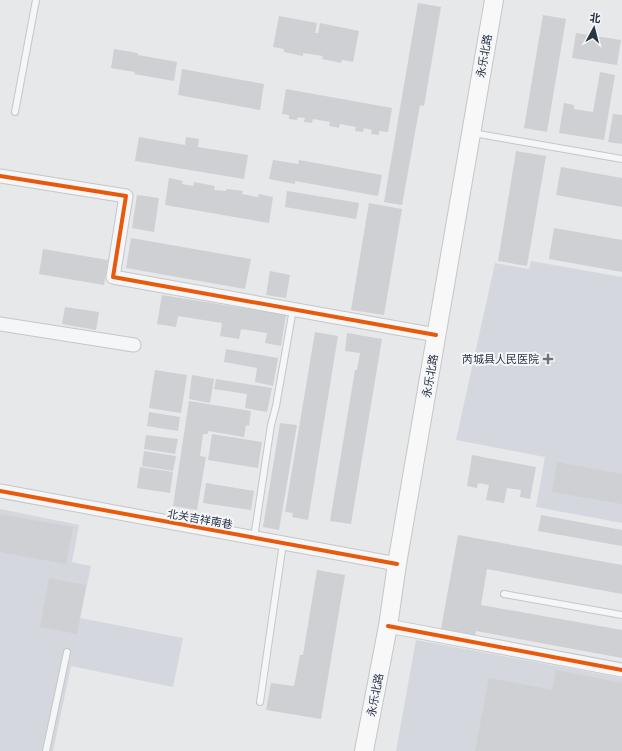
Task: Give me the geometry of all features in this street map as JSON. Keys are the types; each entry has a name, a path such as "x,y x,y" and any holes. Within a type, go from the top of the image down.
{"main road":[{"name":"永乐北路","path":"364,751 388,626 397,564 494,0"}],"street":[{"path":"0,176 126,196 113,278 436,335"},
{"path":"0,324 134,345"},
{"name":"北关吉祥南巷","path":"0,491 397,564"},
{"path":"388,626 622,670"}],"lane":[{"path":"15,112 36,0"},
{"path":"471,133 622,159"},
{"path":"254,538 271,425 276,406 293,309"},
{"path":"260,702 283,543"},
{"path":"504,594 622,616"},
{"path":"46,751 67,652"}],"shaded area":[{"name":"芮城县人民医院","path":"531,261 622,277 622,523 536,507 545,457 456,440 495,263 529,269"},
{"path":"0,509 79,525 72,562 91,566 80,618 183,638 173,687 71,666 53,751 0,751"},
{"path":"416,640 622,678 622,751 396,751"}],"building":[{"path":"418,3 441,7 424,106 420,105 402,205 384,202"},
{"path":"543,15 566,19 547,132 524,128"},
{"path":"279,16 317,23 315,33 318,33 320,23 359,31 353,62 342,60 341,63 322,59 323,56 303,53 303,56 284,52 284,49 273,47"},
{"path":"576,33 621,40 617,65 572,58"},
{"path":"114,49 177,62 174,81 134,74 135,72 111,68"},
{"path":"182,69 264,84 260,110 178,95"},
{"path":"600,72 615,75 604,140 559,133 564,103 574,105 574,109 593,112"},
{"path":"286,89 392,108 388,132 379,131 379,135 371,134 372,130 364,128 363,132 355,131 356,127 340,124 339,128 329,126 330,122 313,119 312,123 304,122 305,118 298,117 297,120 289,119 289,115 282,114"},
{"path":"613,114 622,115 622,144 608,142"},
{"path":"139,137 185,145 186,137 199,139 198,147 248,155 244,179 135,161"},
{"path":"516,151 546,156 527,266 498,261"},
{"path":"273,160 298,164 299,160 382,175 378,196 295,181 295,184 269,179"},
{"path":"561,167 622,178 622,207 556,195"},
{"path":"169,178 183,181 182,184 193,186 194,182 215,186 214,190 226,191 226,189 243,191 242,194 258,197 259,194 273,197 269,223 165,205"},
{"path":"287,191 359,203 356,219 285,207"},
{"path":"137,195 159,198 154,232 132,228"},
{"path":"369,203 402,209 384,315 351,310"},
{"path":"554,228 622,240 622,272 549,259"},
{"path":"131,238 251,259 245,289 126,268"},
{"path":"43,249 108,260 104,285 39,274"},
{"path":"270,271 290,275 286,298 266,295"},
{"path":"162,295 286,315 281,346 265,343 267,333 241,329 239,339 220,336 222,323 178,316 176,327 157,324"},
{"path":"65,307 99,312 96,330 62,324"},
{"path":"315,332 338,336 308,520 292,517 293,513 285,512"},
{"path":"347,333 382,339 351,524 330,521 355,370 357,370 360,353 345,351"},
{"path":"226,349 278,358 273,386 255,382 257,368 224,362"},
{"path":"155,370 187,375 181,413 149,408"},
{"path":"192,375 214,379 210,403 189,399"},
{"path":"216,379 272,388 267,412 245,408 247,394 214,389"},
{"path":"189,401 251,411 249,426 246,425 244,437 208,431 208,434 203,434 200,456 206,457 197,510 173,506"},
{"path":"149,412 180,417 178,431 147,426"},
{"path":"280,423 297,425 279,530 263,527"},
{"path":"212,434 262,442 258,468 208,460"},
{"path":"146,435 178,439 175,454 144,449"},
{"path":"144,451 176,456 173,471 142,466"},
{"path":"472,455 536,467 530,499 520,497 521,490 507,488 504,503 486,500 489,485 478,483 477,488 467,486"},
{"path":"557,462 622,474 622,504 552,492"},
{"path":"140,467 173,472 170,493 137,488"},
{"path":"206,483 254,491 251,510 203,503"},
{"path":"0,514 73,527 66,564 0,552"},
{"path":"541,515 622,530 622,546 538,531"},
{"path":"458,535 622,565 622,594 487,569 481,605 622,630 622,658 476,631 475,636 441,629"},
{"path":"317,570 345,575 321,719 266,710 271,683 294,686 300,655 303,655"},
{"path":"49,578 86,585 77,634 40,627"},
{"path":"556,670 622,683 622,751 475,751 489,678 552,690"}],"cycle path":[{"path":"0,176 126,196 113,277 436,335"},
{"path":"0,491 397,564"},
{"path":"388,626 622,670"}],"place":[{"name":"芮城县人民医院","path":"548,359"}]}
